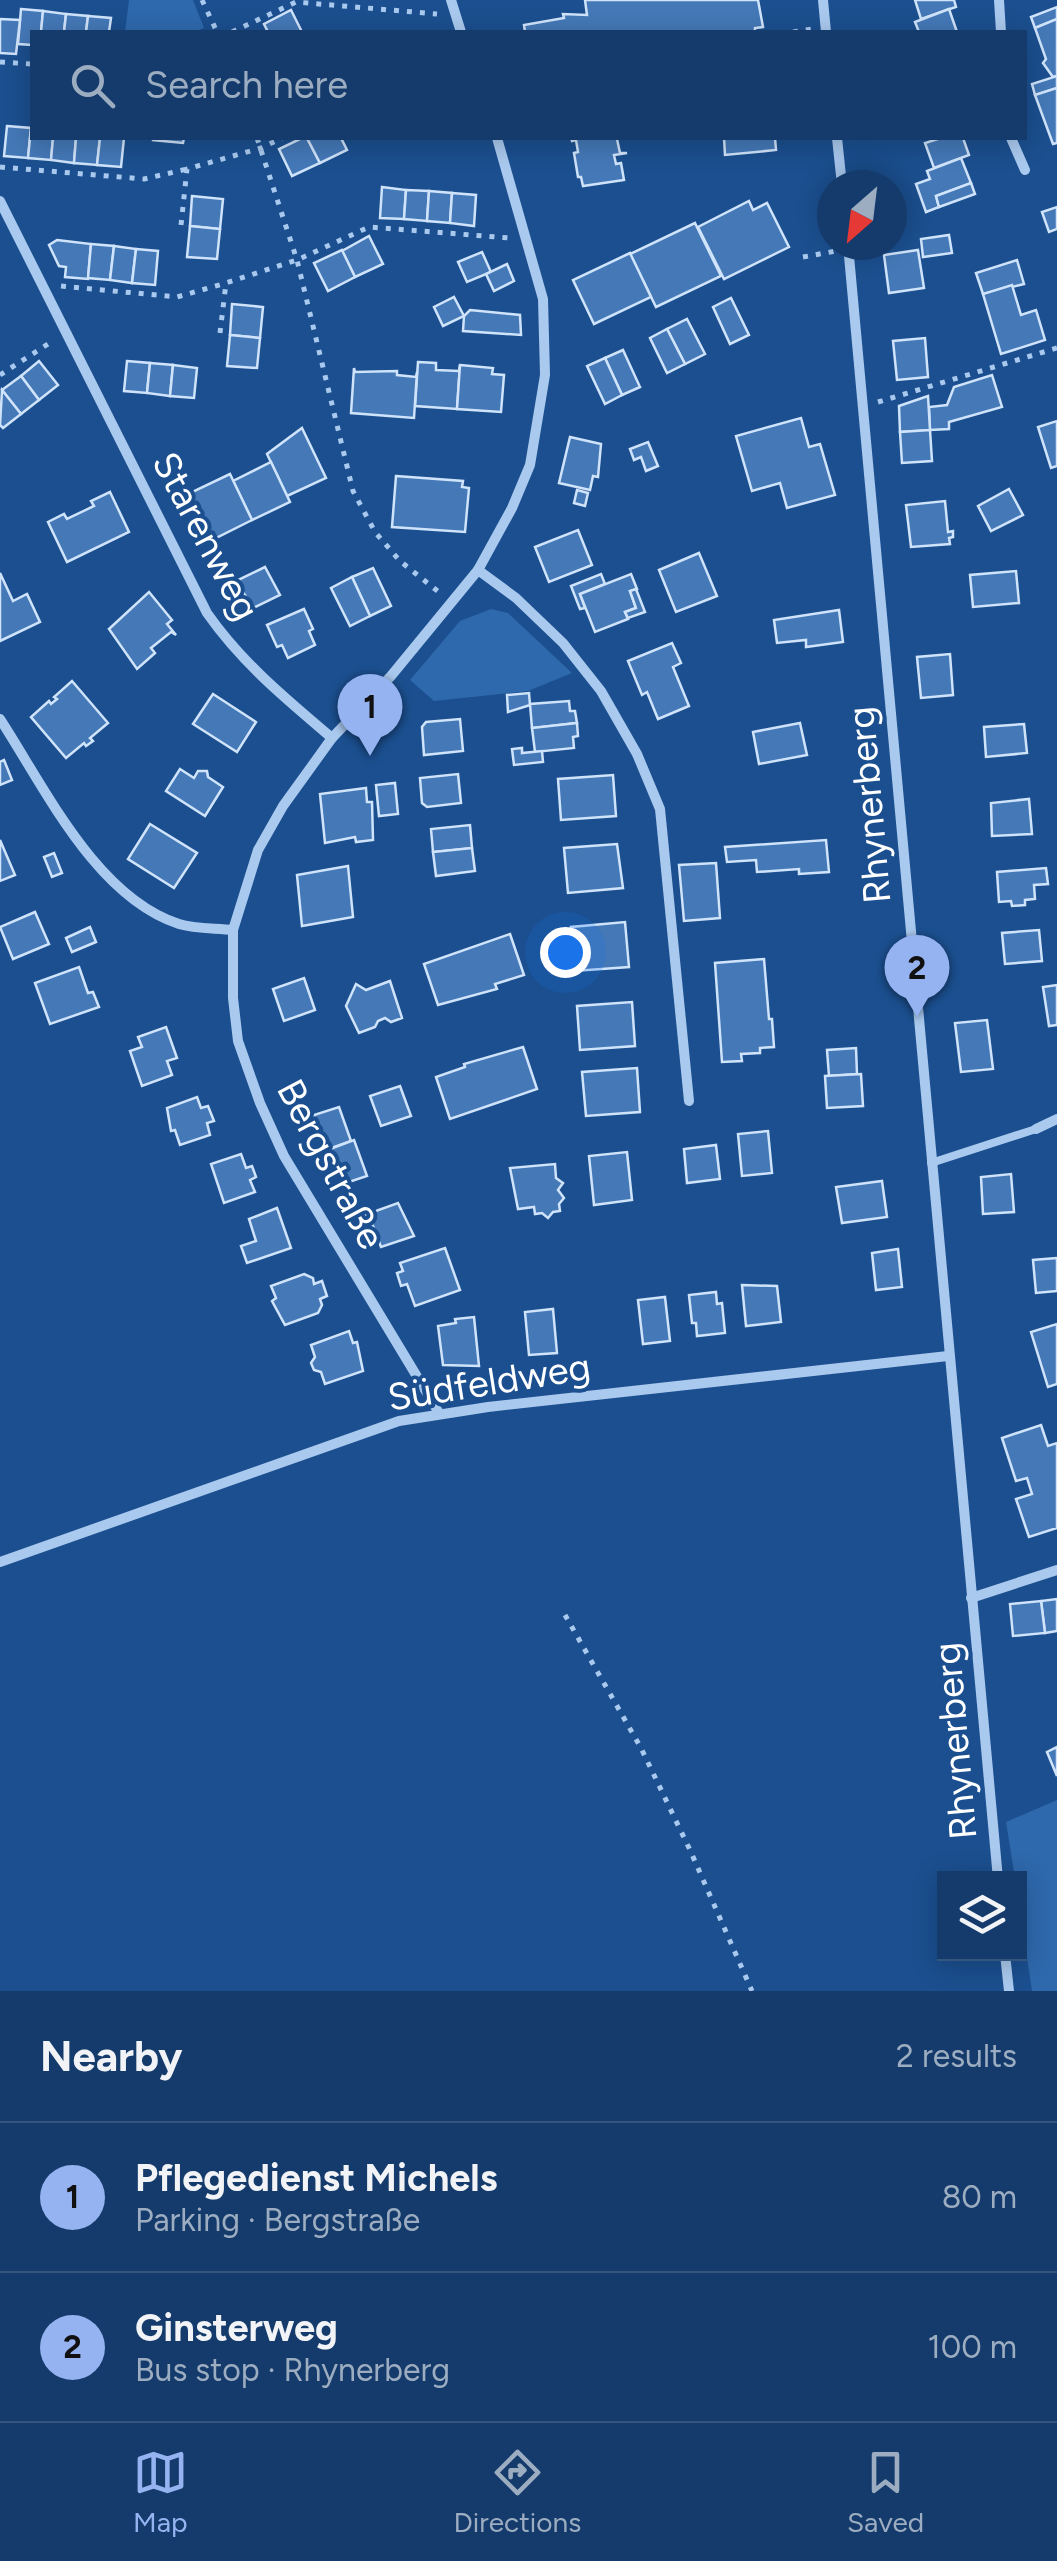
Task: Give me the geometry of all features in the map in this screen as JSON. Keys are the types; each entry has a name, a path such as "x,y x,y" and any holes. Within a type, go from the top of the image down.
{"street":[{"path":"451,0 460,30"},
{"path":"823,0 826,30"},
{"path":"998,0 1002,30"},
{"name":"Bergstraße","path":"439,1413 284,1156 260,1103 238,1041 233,998 233,930 258,850 283,806 332,738 391,676 478,570 530,465 545,375 543,299 498,140"},
{"path":"837,140 840,170"},
{"path":"1011,140 1025,170"},
{"name":"Starenweg","path":"0,200 207,613 233,650 263,681 332,738"},
{"name":"Rhynerberg","path":"849,260 997,1871"},
{"path":"478,570 516,598 563,643 601,691 636,754 660,809 688,1102"},
{"path":"0,719 94,864 146,908 181,924 233,930"},
{"path":"1036,1129 1057,1119"},
{"name":"Südfeldweg","path":"0,1562 399,1422 439,1413 948,1356"},
{"name":"Rhynerberg","path":"972,1598 1057,1570"},
{"path":"1006,1961 1009,1991"}],"lane":[{"path":"932,1163 1036,1129"}],"path":[{"path":"202,0 216,30"},
{"path":"236,30 296,2 455,16"},
{"path":"0,62 30,64"},
{"path":"258,140 297,260 353,491 376,532 400,561 450,602"},
{"path":"0,167 144,179 278,140"},
{"path":"180,225 186,169"},
{"path":"42,284 177,297 297,260 369,227 528,239"},
{"path":"803,257 817,254"},
{"path":"220,333 226,283"},
{"path":"0,375 66,332"},
{"path":"864,406 1057,348"},
{"path":"565,1614 641,1748 752,1991"}],"shaded area":[{"path":"129,0 193,0 204,28 199,30 125,30"},
{"path":"491,609 508,613 572,673 528,691 434,701 410,680 460,621"},
{"path":"1057,1800 1057,1991 1032,1991 1027,1957 1027,1871 1014,1871 1006,1822"}],"building":[{"path":"585,0 758,0 763,27 525,30 524,25 564,18 563,14 587,15"},
{"path":"915,0 954,0 956,7 921,19"},
{"path":"1057,7 1057,19 1035,28 1031,17"},
{"path":"21,9 43,11 41,30 30,30 30,45 18,44"},
{"path":"949,9 956,30 918,30 915,22"},
{"path":"291,10 301,30 267,30 264,24"},
{"path":"43,11 66,14 64,30 41,30"},
{"path":"66,14 88,16 86,30 64,30"},
{"path":"88,16 111,18 109,30 86,30"},
{"path":"0,19 20,20 16,54 0,53"},
{"path":"1057,19 1057,76 1053,77 1043,63 1046,59 1035,28"},
{"path":"1057,76 1057,88 1035,95 1032,84"},
{"path":"1057,88 1057,143 1053,144 1035,95"},
{"path":"7,126 30,128 28,158 4,156"},
{"path":"30,138 53,140 51,160 28,158"},
{"path":"53,140 76,140 74,163 51,160"},
{"path":"76,140 100,140 97,165 74,163"},
{"path":"100,140 124,140 121,167 97,165"},
{"path":"298,140 308,140 320,163 292,176 279,149"},
{"path":"308,140 342,140 347,150 320,163"},
{"path":"576,140 617,140 620,153 627,153 614,155 616,164 621,163 624,180 583,186 574,153 578,152"},
{"path":"724,140 775,140 776,150 725,155"},
{"path":"964,140 969,155 934,168 925,143"},
{"path":"961,158 971,183 936,196 939,207 926,212 916,184 930,179 927,171"},
{"path":"971,183 975,194 939,207 936,196"},
{"path":"382,187 406,190 404,219 380,218"},
{"path":"406,190 429,191 427,221 404,219"},
{"path":"429,191 452,193 450,223 427,221"},
{"path":"452,193 476,195 474,226 450,223"},
{"path":"192,196 223,199 220,229 190,226"},
{"path":"749,201 753,210 767,203 789,247 724,279 698,227"},
{"path":"1057,207 1057,229 1049,232 1042,212"},
{"path":"695,223 721,276 656,307 630,254"},
{"path":"190,226 220,229 217,259 187,257"},
{"path":"949,235 952,253 923,257 921,239"},
{"path":"369,236 383,264 355,277 342,251"},
{"path":"57,240 91,244 88,279 65,277 66,267 59,266 49,245"},
{"path":"91,244 114,246 110,280 88,278"},
{"path":"114,246 136,249 132,283 110,280"},
{"path":"136,249 158,251 155,285 132,283"},
{"path":"342,250 355,277 328,291 314,263"},
{"path":"918,250 924,288 889,293 885,260 907,260 907,252"},
{"path":"482,252 491,272 467,282 458,262"},
{"path":"630,253 651,297 594,324 573,280"},
{"path":"1017,260 1024,284 983,294 976,273"},
{"path":"507,264 514,281 494,291 486,274"},
{"path":"1012,285 1021,315 1036,310 1045,340 1001,354 983,294"},
{"path":"454,297 464,316 443,326 434,307"},
{"path":"731,298 749,335 730,344 713,307"},
{"path":"232,304 263,307 260,338 230,335"},
{"path":"470,310 520,315 521,335 463,331 464,316"},
{"path":"687,319 705,354 685,364 667,329"},
{"path":"667,329 685,364 667,373 650,338"},
{"path":"230,335 260,338 257,368 227,366"},
{"path":"925,338 928,377 897,380 893,341"},
{"path":"623,350 640,387 622,395 605,358"},
{"path":"605,358 622,395 605,404 587,366"},
{"path":"39,361 58,385 39,400 21,376"},
{"path":"127,361 150,363 147,393 124,391"},
{"path":"418,362 436,363 436,370 459,371 460,365 457,409 415,406"},
{"path":"150,363 173,365 170,396 147,393"},
{"path":"173,365 197,368 194,398 170,396"},
{"path":"460,365 493,368 492,374 504,375 501,412 457,409"},
{"path":"354,368 355,372 397,371 397,375 416,377 417,372 414,418 351,413"},
{"path":"992,375 1002,407 949,422 949,429 930,430 929,407 947,405 954,387"},
{"path":"21,376 39,400 21,414 2,390"},
{"path":"2,390 21,414 3,428 0,425"},
{"path":"928,396 930,430 900,432 899,406"},
{"path":"801,418 809,447 820,444 835,495 787,508 780,483 752,491 736,436"},
{"path":"1057,421 1057,466 1051,468 1038,427"},
{"path":"302,428 326,478 287,496 267,454"},
{"path":"930,430 932,461 902,463 900,432"},
{"path":"570,437 601,444 598,477 593,476 590,490 559,483"},
{"path":"648,442 658,466 646,471 641,457 634,460 630,449"},
{"path":"271,462 290,502 252,520 233,481"},
{"path":"230,474 252,520 212,540 190,493"},
{"path":"396,476 463,481 462,487 469,488 465,532 392,527"},
{"path":"1009,489 1023,515 991,531 978,506"},
{"path":"577,490 588,493 585,506 574,503"},
{"path":"110,492 129,532 67,562 48,522 64,514 67,519 94,506 91,501"},
{"path":"945,501 948,532 953,531 950,544 911,547 906,505"},
{"path":"578,530 592,565 549,582 535,547"},
{"path":"699,553 717,596 676,612 659,570"},
{"path":"265,567 280,595 253,608 236,581"},
{"path":"373,568 391,606 370,616 352,577"},
{"path":"1016,571 1019,603 973,607 970,575"},
{"path":"0,573 13,601 27,594 40,622 0,641"},
{"path":"601,574 605,584 580,594 585,608 580,609 571,586"},
{"path":"631,574 637,589 630,591 636,608 625,612 628,619 595,632 580,594"},
{"path":"352,577 370,616 350,626 331,588"},
{"path":"636,589 645,612 628,618 625,612 636,608 630,591"},
{"path":"149,592 172,620 167,624 176,635 171,632 151,648 155,653 137,669 109,629"},
{"path":"304,609 315,645 288,658 282,645 277,647 267,625"},
{"path":"839,610 843,642 806,647 806,640 777,643 774,620"},
{"path":"672,643 681,663 673,667 689,706 658,719 647,692 642,695 628,661"},
{"path":"950,654 953,695 921,698 917,657"},
{"path":"72,681 108,723 90,738 93,741 86,746 84,743 66,758 31,717 57,699 54,697"},
{"path":"529,693 530,705 508,712 507,695"},
{"path":"213,694 256,722 237,752 193,724"},
{"path":"569,701 577,723 532,728 530,704"},
{"path":"460,719 463,751 424,755 422,727 426,722"},
{"path":"577,723 574,748 535,752 532,728"},
{"path":"800,723 807,755 759,764 753,732"},
{"path":"1024,724 1027,753 986,757 984,727"},
{"path":"522,748 522,753 542,751 543,762 514,765 512,749"},
{"path":"4,760 12,780 0,785 0,762"},
{"path":"180,769 194,778 198,771 207,771 208,777 223,787 205,816 166,791"},
{"path":"458,774 461,803 427,807 422,803 420,778"},
{"path":"613,775 616,816 561,820 558,779"},
{"path":"395,783 398,814 379,816 376,785"},
{"path":"366,788 367,802 372,802 373,840 356,842 355,837 325,843 320,794"},
{"path":"1029,799 1032,834 992,836 991,803"},
{"path":"150,824 197,853 174,888 128,859"},
{"path":"470,825 472,848 433,852 431,829"},
{"path":"0,840 15,875 0,881"},
{"path":"826,840 829,872 757,872 756,860 727,862 725,847"},
{"path":"617,844 623,888 568,893 564,848"},
{"path":"472,848 475,871 436,876 433,852"},
{"path":"54,853 62,873 52,877 44,857"},
{"path":"716,863 720,918 684,921 679,865"},
{"path":"348,866 353,917 302,926 297,875"},
{"path":"1046,868 1048,884 1034,885 1035,899 1025,900 1025,905 999,902 997,872"},
{"path":"35,912 49,944 13,959 0,927"},
{"path":"625,922 629,967 574,971 571,927"},
{"path":"90,927 96,942 72,952 66,938"},
{"path":"1039,930 1042,961 1005,964 1002,933"},
{"path":"510,934 524,975 495,984 497,989 438,1005 424,964"},
{"path":"764,959 774,1047 741,1054 742,1061 722,1062 715,963"},
{"path":"79,967 88,993 93,992 99,1007 50,1024 35,983"},
{"path":"304,978 315,1010 284,1021 273,989"},
{"path":"390,981 402,1018 391,1022 385,1018 359,1033 346,1006 356,984 366,990"},
{"path":"1057,985 1057,1025 1049,1026 1043,987"},
{"path":"632,1002 635,1046 580,1050 577,1006"},
{"path":"987,1020 993,1069 961,1072 955,1023"},
{"path":"166,1027 177,1058 167,1061 172,1075 142,1086 130,1051 142,1047 138,1037"},
{"path":"523,1047 537,1089 450,1119 436,1077 465,1067 464,1064"},
{"path":"856,1048 857,1074 829,1076 827,1050"},
{"path":"637,1068 640,1112 586,1116 582,1072"},
{"path":"861,1074 863,1106 827,1108 825,1076"},
{"path":"400,1086 411,1116 381,1126 370,1096"},
{"path":"197,1097 201,1108 208,1106 214,1121 207,1123 210,1135 180,1145 175,1130 171,1131 167,1108"},
{"path":"339,1107 351,1141 326,1150 314,1115"},
{"path":"768,1131 772,1173 742,1176 738,1134"},
{"path":"354,1140 367,1176 343,1184 330,1149"},
{"path":"716,1145 720,1179 687,1183 684,1149"},
{"path":"627,1152 632,1200 594,1205 589,1156"},
{"path":"241,1154 246,1168 252,1166 256,1177 250,1180 255,1192 224,1203 211,1164"},
{"path":"555,1164 556,1178 563,1183 558,1190 564,1198 559,1204 560,1211 548,1218 542,1213 535,1214 534,1207 518,1209 510,1168"},
{"path":"1011,1174 1014,1212 983,1214 981,1177"},
{"path":"882,1181 887,1217 842,1223 836,1187"},
{"path":"398,1203 414,1236 381,1247 373,1226 363,1230 359,1217"},
{"path":"277,1208 291,1248 247,1263 241,1246 256,1241 249,1219"},
{"path":"445,1248 460,1290 415,1306 407,1284 401,1286 397,1273 403,1271 400,1263"},
{"path":"898,1249 902,1287 876,1290 872,1253"},
{"path":"1057,1258 1057,1291 1036,1293 1033,1260"},
{"path":"304,1274 313,1278 314,1284 322,1281 327,1296 320,1299 318,1313 285,1325 272,1301 276,1298 271,1286"},
{"path":"742,1285 777,1286 781,1322 746,1326"},
{"path":"716,1292 717,1304 722,1303 725,1333 697,1336 689,1295"},
{"path":"665,1297 670,1341 643,1344 638,1300"},
{"path":"553,1309 557,1353 529,1355 525,1312"},
{"path":"474,1317 479,1366 443,1365 438,1326"},
{"path":"1057,1324 1057,1384 1048,1387 1031,1332"},
{"path":"349,1331 353,1343 357,1342 363,1371 325,1384 321,1372 314,1370 311,1363 315,1357 311,1345"},
{"path":"1041,1425 1048,1446 1057,1443 1057,1528 1029,1537 1016,1499 1032,1494 1027,1478 1016,1481 1002,1438"},
{"path":"1057,1599 1057,1631 1045,1633 1041,1601"},
{"path":"1041,1601 1045,1633 1013,1636 1010,1604"},
{"path":"1057,1747 1057,1776 1047,1752"}],"place":[{"name":"Pflegedienst Michels","path":"370,756"},
{"name":"Ginsterweg","path":"917,1017"}]}
